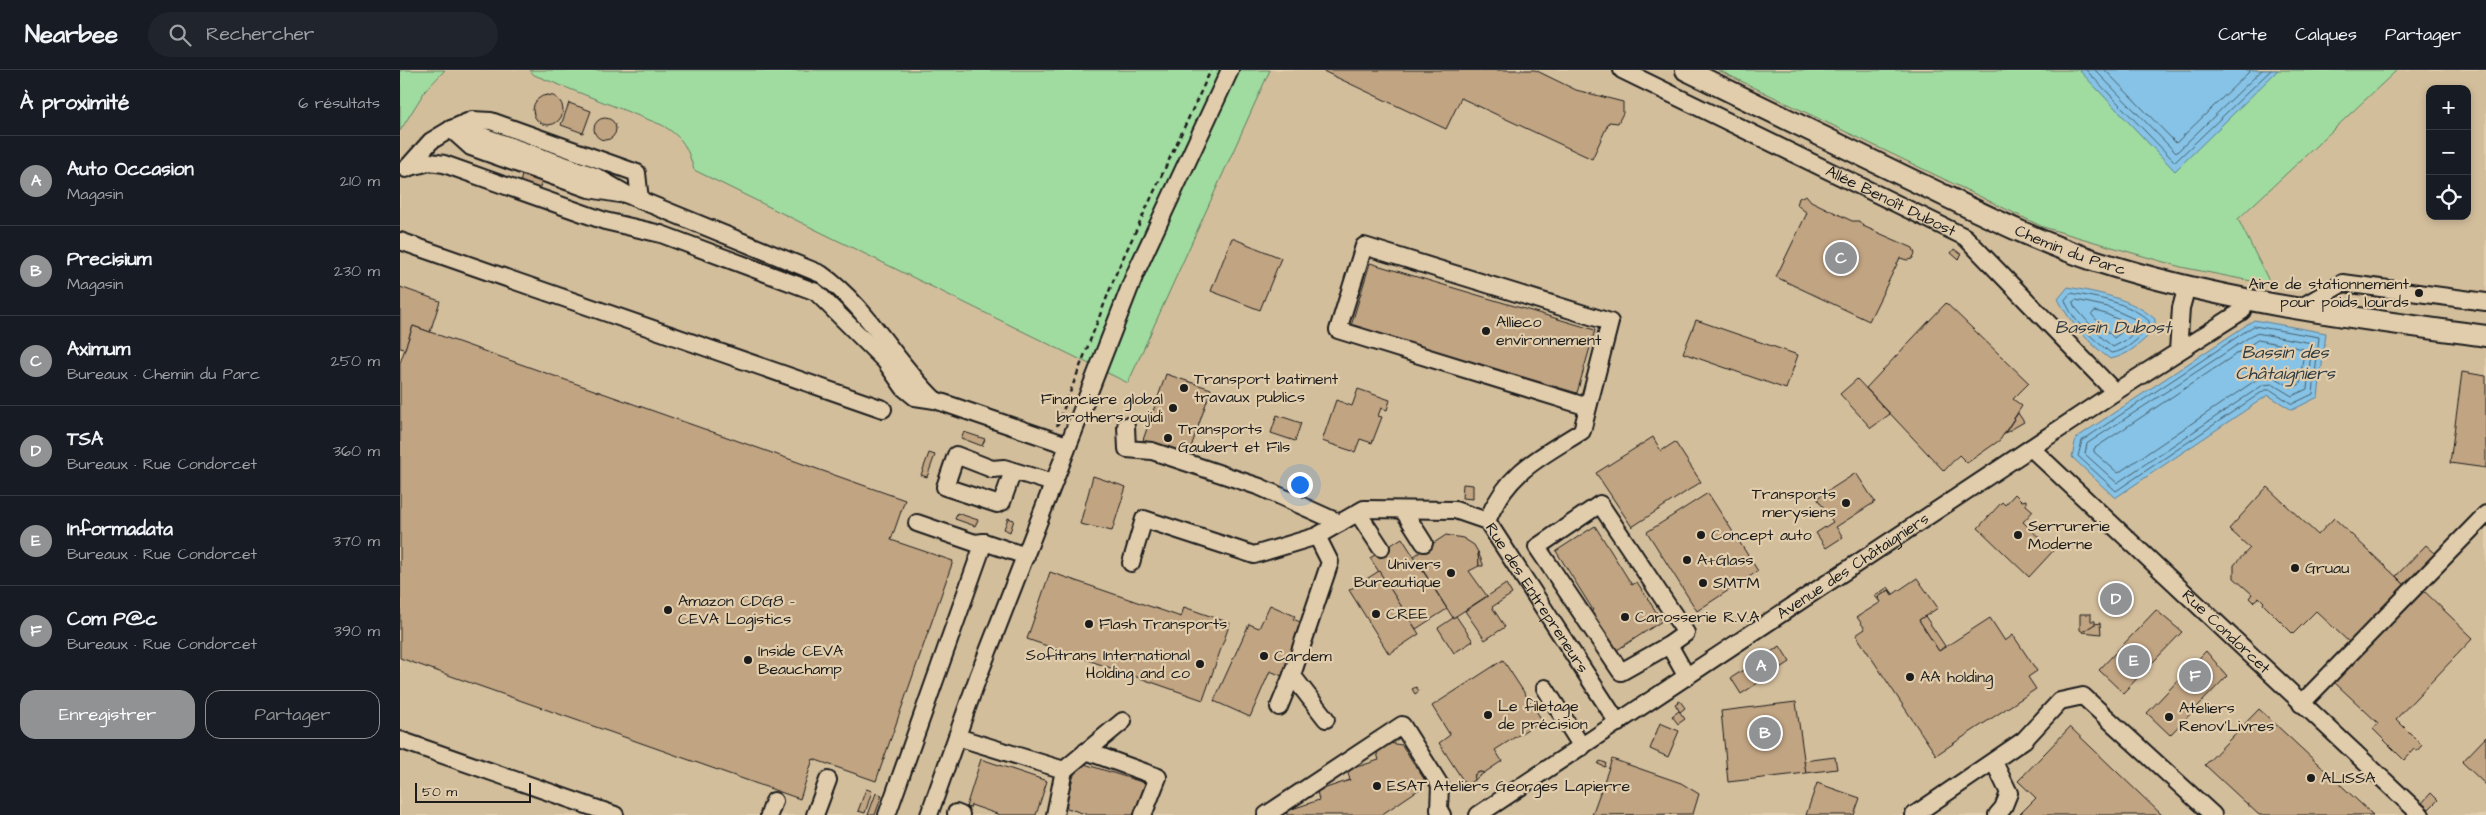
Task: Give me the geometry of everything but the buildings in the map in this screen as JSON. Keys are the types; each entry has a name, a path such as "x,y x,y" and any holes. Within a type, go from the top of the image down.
{"main road":[{"name":"Chemin du Parc","path":"1686,70 2025,234 2096,261 2187,286 2246,299 2486,336"}],"street":[{"path":"929,815 1067,445 1135,274 1230,70"},
{"name":"Allée Benoît Dubost","path":"1622,70 1965,237 2115,392"},
{"path":"403,172 431,141 472,120 491,121 636,173 634,197"},
{"path":"451,130 477,134 595,176 634,197 821,274 832,282 880,332 916,382 935,400"},
{"path":"403,172 430,162 444,164 605,221 661,234 816,292 885,361 904,388 915,396 935,400 1067,445"},
{"path":"400,241 883,409"},
{"path":"1486,521 1495,501 1520,470 1582,431 1610,322 1364,246 1338,330 1588,407"},
{"path":"2300,308 2343,283 2486,302"},
{"path":"2178,351 2182,308 2187,286"},
{"name":"Avenue des Châtaigniers","path":"1478,815 2115,392 2242,311 2246,299"},
{"path":"1126,426 1127,449 1152,451 1260,487 1340,523"},
{"name":"Rue Condorcet","path":"2031,448 2421,815"},
{"path":"1013,471 1053,483"},
{"path":"1600,504 1686,633 1669,645 1621,672 1537,546 1600,504"},
{"name":"Rue des Entrepreneurs","path":"1131,563 1144,518 1254,556 1317,536 1364,509 1455,510 1486,521 1618,723"},
{"path":"1403,510 1424,543"},
{"path":"1358,513 1381,548"},
{"path":"2301,704 2485,515"},
{"path":"917,523 975,543 984,542 1026,556"},
{"path":"1279,707 1292,675 1330,562 1317,536"},
{"path":"887,815 984,542"},
{"path":"1669,645 1687,677"},
{"path":"1292,675 1326,719"},
{"path":"1545,688 1582,747"},
{"path":"1914,815 2024,740 2060,701 2083,696 2213,815"},
{"path":"1055,815 1064,770 1123,721"},
{"path":"1266,815 1402,725 1440,785 1439,810 1442,815"},
{"path":"957,737 1064,770"},
{"path":"400,740 615,815"},
{"path":"1086,751 1158,777 1143,815"},
{"path":"1994,762 2009,793 2003,808 1997,815"},
{"path":"816,815 828,780"}],"path":[{"path":"1051,440 1059,420"}],"shaded area":[{"path":"445,70 530,70 534,75 662,125 679,135 689,152 694,170 1188,245 1270,70 1718,70 2043,227 2181,267 2270,285 2238,219 2397,70 2486,70 2486,815 400,815 400,131 425,91"}],"green space":[{"path":"400,70 445,70 425,91 400,131"},
{"path":"530,70 1270,70 1128,383 694,170 683,143 675,134 662,125 534,75"},
{"path":"1718,70 2397,70 2238,219 2271,285 2181,267 2043,227"}],"water":[{"path":"2079,70 2278,70 2175,171"},
{"name":"Bassin Dubost","path":"2068,287 2114,297 2136,306 2155,319 2155,330 2129,352 2110,359 2081,332 2063,308 2058,299"},
{"name":"Bassin des Châtaigniers","path":"2254,320 2326,333 2318,397 2292,410 2268,395 2115,498 2072,457 2076,438"}],"place":[{"name":"Aximum","path":"1841,258"},
{"name":"Aire de stationnement pour poids lourds","path":"2419,293"},
{"name":"Allieco environnement","path":"1486,331"},
{"name":"Transport batiment travaux publics","path":"1184,388"},
{"name":"Financiere global brothers oujidi","path":"1173,408"},
{"name":"Transports Gaubert et Fils","path":"1168,438"},
{"name":"Transports merysiens","path":"1846,503"},
{"name":"Concept auto","path":"1701,535"},
{"name":"Serrurerie Moderne","path":"2018,535"},
{"name":"A+Glass","path":"1687,560"},
{"name":"Gruau","path":"2295,568"},
{"name":"Univers Bureautique","path":"1451,573"},
{"name":"SMTM","path":"1703,583"},
{"name":"TSA","path":"2116,599"},
{"name":"Amazon CDG8 - CEVA Logistics","path":"668,610"},
{"name":"CREE","path":"1376,614"},
{"name":"Carosserie R.V.A","path":"1625,617"},
{"name":"Flash Transports","path":"1089,624"},
{"name":"Cardem","path":"1264,656"},
{"name":"Inside CEVA Beauchamp","path":"748,660"},
{"name":"Informadata","path":"2134,661"},
{"name":"Sofitrans International Holding and co","path":"1200,664"},
{"name":"Auto Occasion","path":"1761,666"},
{"name":"Com P@c","path":"2195,676"},
{"name":"AA holding","path":"1910,677"},
{"name":"Le filetage de précision","path":"1488,715"},
{"name":"Ateliers Renov'Livres","path":"2169,717"},
{"name":"Precisium","path":"1765,733"},
{"name":"ALISSA","path":"2311,778"},
{"name":"ESAT Ateliers Georges Lapierre","path":"1377,786"}]}
